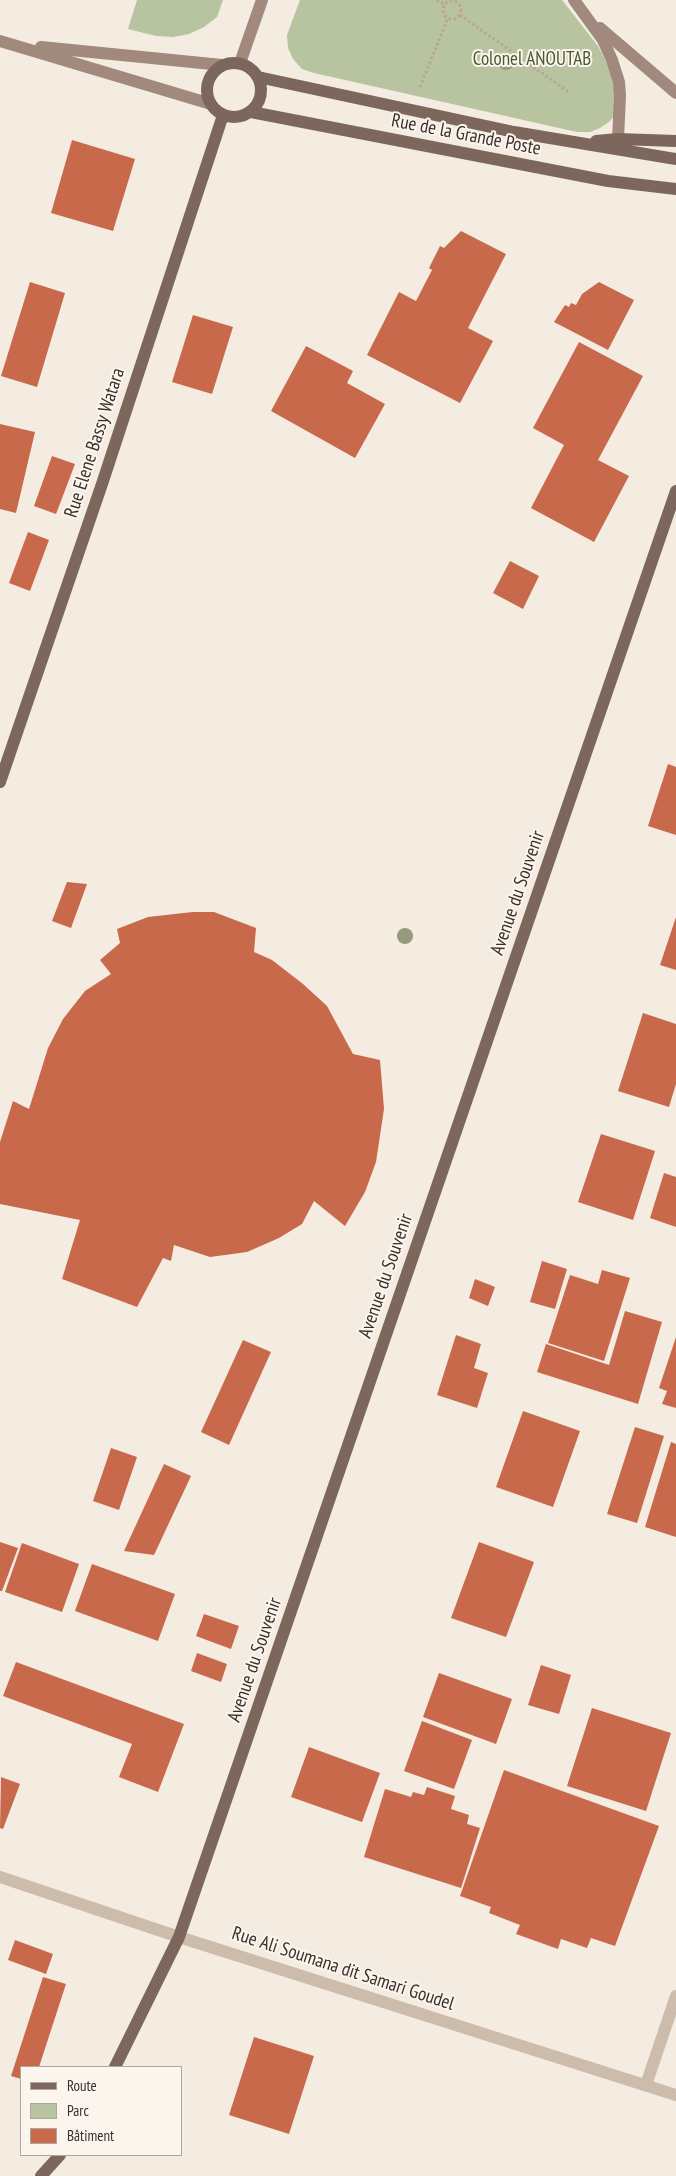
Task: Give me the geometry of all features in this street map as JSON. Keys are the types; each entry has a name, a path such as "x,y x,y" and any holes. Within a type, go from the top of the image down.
{"main road":[{"path":"240,63 247,65 258,77 262,86 261,96 250,112 232,118 223,115 211,104 207,87 210,78 222,66 240,63"},
{"name":"Rue de la Grande Poste","path":"258,77 514,132 580,142"},
{"name":"Rue de la Grande Poste","path":"250,112 608,181 676,189"},
{"name":"Rue Elene Bassy Watara","path":"0,782 103,481 223,115"},
{"path":"580,142 618,139 676,141"},
{"path":"580,142 676,159"},
{"name":"Avenue du Souvenir","path":"115,2066 179,1937 676,491"},
{"path":"41,2176 59,2156"}],"street":[{"path":"240,63 262,0"},
{"path":"574,0 603,40 619,82 620,116 618,139"},
{"path":"588,18 676,93"},
{"path":"0,41 211,104"},
{"path":"16,45 222,66"},
{"name":"Rue Ali Soumana dit Samari Goudel","path":"0,1877 179,1937 676,2095"},
{"path":"646,2085 676,1996"}],"path":[{"path":"437,0 445,5"},
{"path":"456,1 461,6 460,15 457,18 448,18 443,10 445,5 448,2 456,1"},
{"path":"460,15 570,93"},
{"path":"410,110 448,18"}],"green space":[{"path":"137,0 223,0 217,17 204,27 189,34 173,37 156,36 128,29"},
{"name":"Colonel ANOUTAB","path":"300,0 562,0 598,46 616,81 616,114 600,128 590,132 577,132 302,69 293,59 288,48 287,35"}],"building":[{"path":"72,140 135,159 113,231 51,213"},
{"path":"461,231 506,254 468,328 493,341 460,403 367,355 399,292 416,301 432,270 429,268 440,246 444,248"},
{"path":"30,282 65,293 37,387 1,376"},
{"path":"599,282 634,300 608,350 554,322 565,305 569,307 571,303 576,305 582,294"},
{"path":"193,315 233,327 212,394 172,382"},
{"path":"579,342 643,376 598,460 629,476 594,542 531,508 564,445 533,428"},
{"path":"306,346 353,371 347,383 385,404 355,458 271,411"},
{"path":"0,424 35,432 16,513 0,509"},
{"path":"52,456 75,464 56,514 34,506"},
{"path":"28,532 49,540 30,591 9,583"},
{"path":"510,561 539,576 523,609 493,593"},
{"path":"668,764 676,767 676,835 648,826"},
{"path":"67,882 87,884 71,928 52,921"},
{"path":"193,912 214,912 256,928 254,952 272,960 327,1006 353,1054 380,1060 384,1109 376,1162 365,1192 345,1226 314,1201 302,1224 279,1238 247,1252 210,1257 174,1245 171,1261 163,1258 137,1307 62,1279 80,1220 0,1204 0,1142 13,1101 29,1109 48,1048 63,1019 85,991 111,974 100,960 120,943 117,929 148,917"},
{"path":"676,917 676,970 660,965"},
{"path":"643,1013 676,1024 676,1084 669,1107 618,1091"},
{"path":"601,1134 655,1151 633,1220 578,1202"},
{"path":"664,1173 676,1177 676,1227 650,1218"},
{"path":"542,1261 567,1269 555,1309 530,1302"},
{"path":"602,1270 630,1278 604,1361 548,1343 570,1275 598,1284"},
{"path":"475,1279 495,1287 488,1306 469,1298"},
{"path":"625,1311 662,1322 638,1404 537,1372 546,1344 609,1365"},
{"path":"456,1335 481,1344 474,1368 488,1373 477,1408 437,1395"},
{"path":"676,1337 676,1408 662,1404 667,1391 659,1388"},
{"path":"243,1340 271,1352 229,1445 201,1432"},
{"path":"523,1411 580,1431 553,1507 496,1487"},
{"path":"635,1427 664,1436 637,1523 607,1514"},
{"path":"671,1442 676,1444 676,1537 645,1527"},
{"path":"111,1448 137,1457 119,1510 93,1501"},
{"path":"164,1464 191,1476 154,1555 124,1551"},
{"path":"0,1542 18,1548 2,1591 0,1591"},
{"path":"479,1542 534,1562 506,1637 451,1618"},
{"path":"22,1543 79,1564 62,1612 5,1592"},
{"path":"92,1564 175,1594 158,1641 75,1611"},
{"path":"204,1614 239,1626 231,1649 196,1636"},
{"path":"197,1653 227,1664 221,1682 191,1671"},
{"path":"16,1662 184,1724 158,1792 119,1777 132,1744 3,1696"},
{"path":"541,1665 571,1675 559,1714 528,1705"},
{"path":"439,1673 512,1699 496,1744 423,1717"},
{"path":"592,1708 671,1733 646,1811 567,1786"},
{"path":"422,1721 472,1740 454,1789 404,1771"},
{"path":"309,1747 380,1773 362,1822 291,1797"},
{"path":"504,1770 659,1826 615,1946 591,1938 587,1948 561,1939 558,1949 516,1934 520,1925 489,1913 491,1907 460,1896"},
{"path":"1,1777 20,1784 3,1829 0,1828"},
{"path":"427,1787 455,1796 451,1809 469,1815 467,1824 480,1828 461,1888 364,1857 385,1789 411,1797 413,1792 424,1795"},
{"path":"15,1940 53,1954 46,1974 8,1960"},
{"path":"43,1977 66,1984 39,2066 20,2066 20,2079 11,2076"},
{"path":"254,2037 314,2056 289,2134 229,2115"}]}
